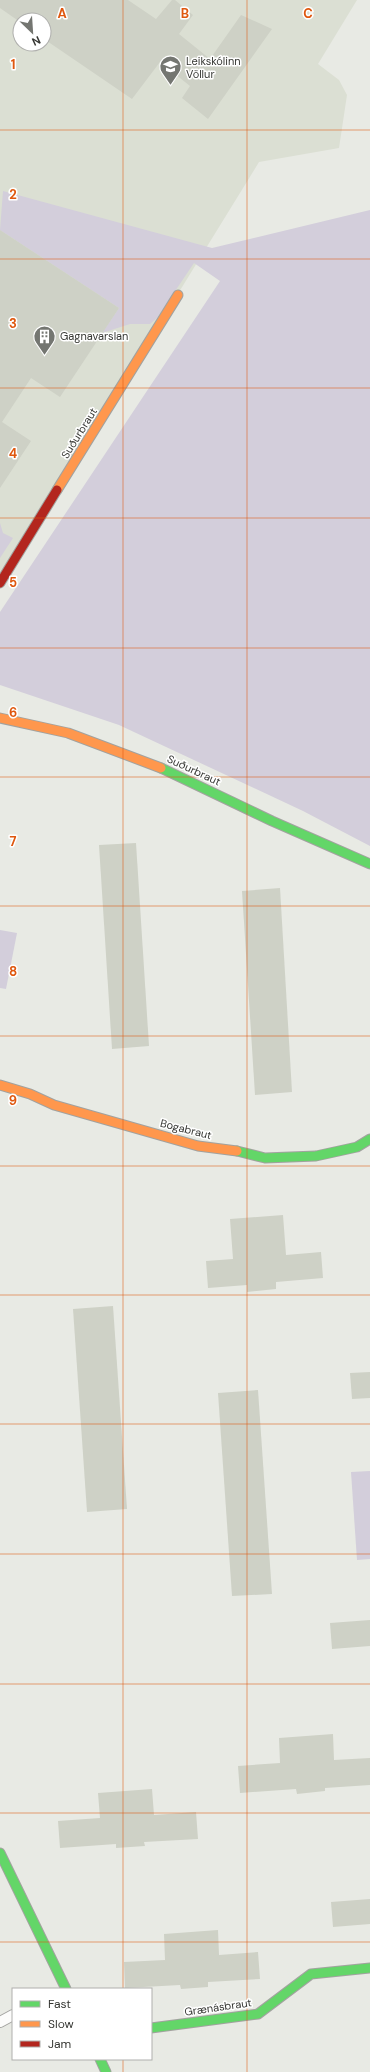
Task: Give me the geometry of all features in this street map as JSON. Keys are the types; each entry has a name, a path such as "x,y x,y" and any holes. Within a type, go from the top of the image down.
{"street":[{"name":"Suðurbraut","path":"0,583 178,295"},
{"name":"Suðurbraut","path":"0,718 68,732 175,773 272,821 370,864"},
{"name":"Bogabraut","path":"0,1085 30,1094 54,1105 198,1146 241,1152 265,1158 316,1156 357,1147 370,1140"},
{"path":"0,1853 65,1988"},
{"name":"Grænásbraut","path":"152,2028 258,2014 311,1974 370,1968"},
{"path":"100,2060 106,2072"}],"lane":[{"path":"0,2022 12,2016"}],"shaded area":[{"path":"0,0 357,0 318,64 339,80 347,95 339,148 259,162 0,583"},
{"path":"3,191 212,248 370,210 370,846 303,811 119,725 0,685 0,612 220,281 194,263 157,318 150,324 130,324 102,333 119,308 0,230"},
{"path":"0,523 3,533 13,538 0,558"},
{"path":"0,930 17,933 6,989 0,988"},
{"path":"370,1471 370,1559 357,1560 351,1472"}],"building":[{"path":"0,0 128,0 156,19 172,0 175,0 193,15 179,34 210,59 241,15 272,29 208,119 182,98 190,86 160,62 132,99 52,44 52,12 12,12 12,16 0,8"},
{"name":"Gagnavarslan","path":"0,230 119,308 60,397 31,378 2,422 31,441 0,488"},
{"path":"136,843 149,1046 112,1049 99,845"},
{"path":"280,888 292,1092 255,1095 242,891"},
{"path":"283,1215 286,1255 321,1252 323,1278 276,1282 276,1289 247,1292 247,1285 208,1288 206,1261 233,1259 230,1219"},
{"path":"113,1306 127,1509 87,1512 73,1309"},
{"path":"370,1372 370,1398 352,1399 350,1373"},
{"path":"258,1390 272,1594 232,1596 218,1393"},
{"path":"370,1620 370,1646 332,1649 330,1623"},
{"path":"333,1734 334,1760 370,1758 370,1785 325,1788 325,1791 297,1794 296,1789 240,1793 238,1766 280,1763 279,1738"},
{"path":"152,1789 154,1815 196,1812 198,1839 144,1842 145,1846 116,1848 116,1844 60,1848 58,1821 100,1818 98,1793"},
{"path":"370,1899 370,1924 333,1927 331,1902"},
{"path":"218,1930 219,1955 258,1952 260,1979 208,1982 208,1987 181,1989 180,1985 125,1988 124,1962 165,1960 164,1934"}],"traffic: fast":[{"path":"161,768 272,821 370,864"},
{"path":"237,1151 265,1158 316,1156 357,1147 370,1139"},
{"path":"0,1853 66,1988"},
{"path":"152,2028 258,2014 311,1974 370,1968"},
{"path":"100,2060 106,2072"}],"traffic: slow":[{"path":"57,490 178,295"},
{"path":"0,718 68,733 161,768"},
{"path":"0,1085 30,1094 54,1105 198,1146 237,1151"}],"traffic: jam":[{"path":"0,583 57,490"}],"place":[{"name":"Leikskólinn Völlur","path":"171,86"},
{"name":"Gagnavarslan","path":"44,356"}]}
